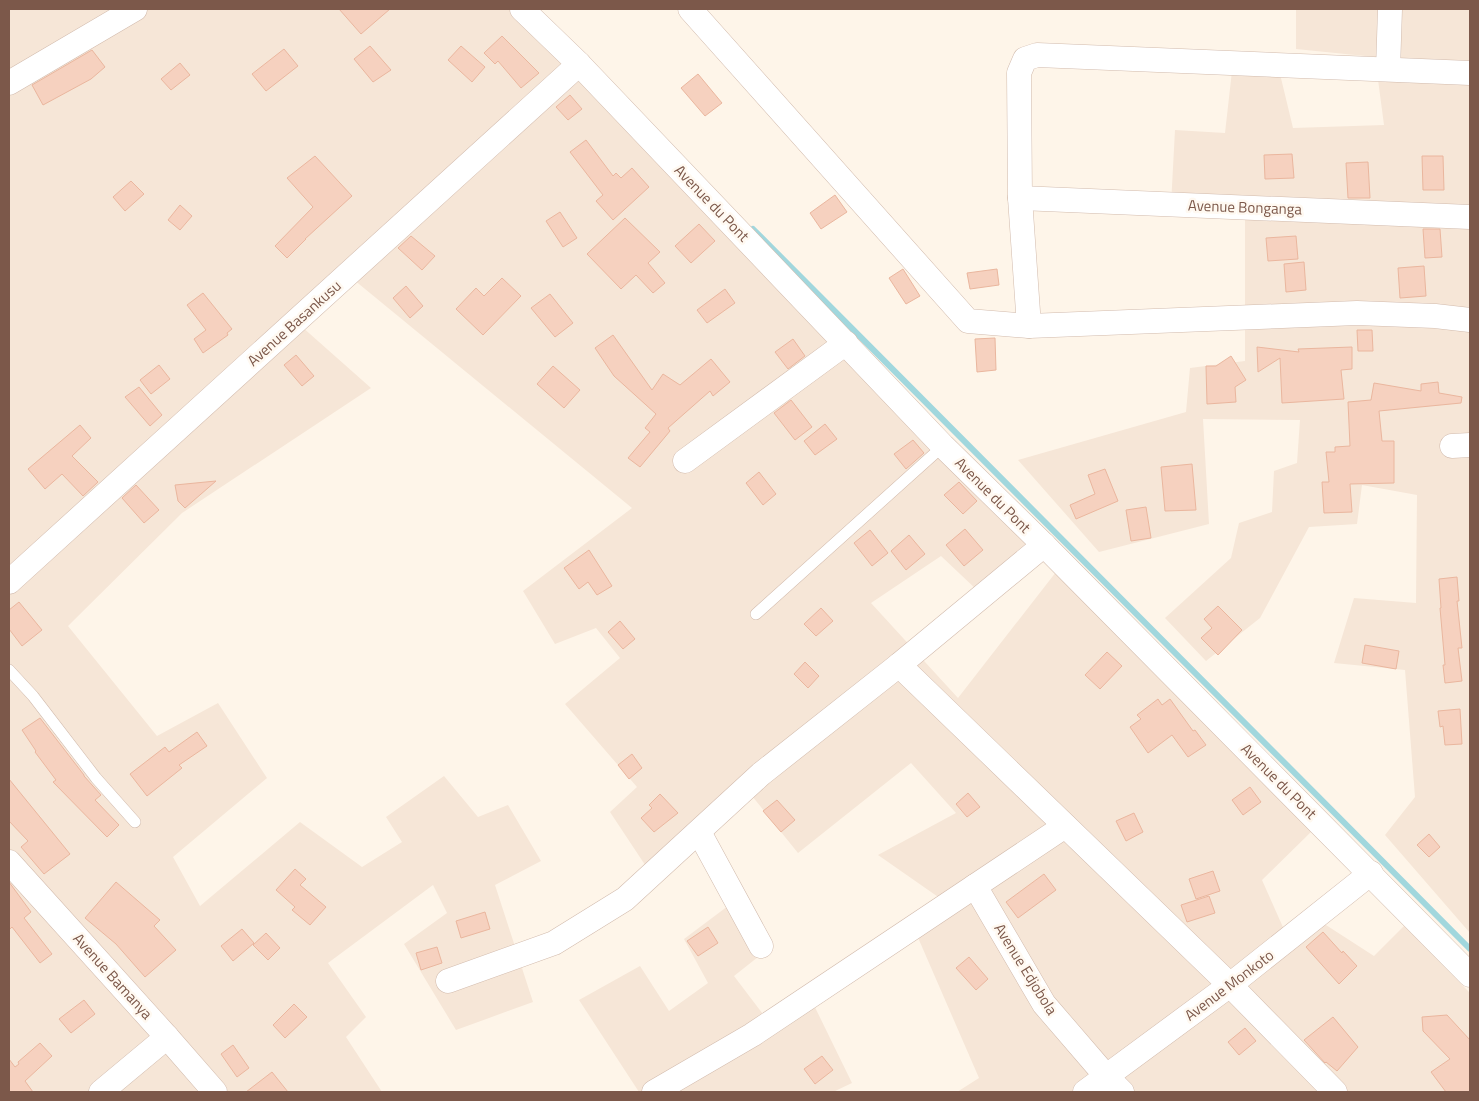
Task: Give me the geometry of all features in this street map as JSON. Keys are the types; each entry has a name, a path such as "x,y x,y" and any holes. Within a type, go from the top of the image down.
{"street":[{"path":"9,83 136,9"},
{"name":"Avenue du Pont","path":"522,9 579,64 943,446 1044,545 1470,975"},
{"path":"690,9 968,321 1030,326 1357,313 1434,316 1470,320"},
{"path":"1388,69 1390,9"},
{"path":"1030,326 1020,198 1019,73 1025,59 1037,55 1470,73"},
{"name":"Avenue Basankusu","path":"9,582 579,64"},
{"name":"Avenue Bonganga","path":"1020,198 1470,217"},
{"path":"685,461 846,344"},
{"path":"448,981 554,943 625,899 761,774 899,665 1044,545"},
{"path":"899,665 1230,986 1335,1092"},
{"path":"654,1092 752,1035 1065,826"},
{"path":"698,832 761,946"},
{"name":"Avenue Bamanya","path":"9,862 215,1092"},
{"name":"Avenue Monkoto","path":"1085,1092 1114,1084 1230,986 1371,874"},
{"name":"Avenue Edjobola","path":"975,886 1044,1004 1114,1084"},
{"path":"102,1092 167,1037"}],"lane":[{"path":"756,614 943,446"},
{"path":"9,670 33,696 96,778 135,822"}],"shaded area":[{"path":"9,9 514,9 1034,545 978,591 941,556 871,603 958,698 1056,572 1314,829 1262,880 1286,934 1312,916 1374,956 1404,926 1470,993 1470,1092 957,1092 979,1078 916,933 954,908 878,855 956,813 911,763 798,853 752,796 657,883 610,812 637,787 565,704 620,658 596,628 555,644 523,591 632,508 348,275 301,326 371,388 182,513 68,626 157,736 218,703 267,778 173,857 200,906 300,822 362,867 402,842 386,817 444,776 478,817 508,805 541,861 495,885 533,1002 456,1030 404,944 447,913 433,885 328,963 366,1017 346,1037 382,1092 9,1092"},
{"path":"1296,9 1470,9 1470,933 1385,835 1415,797 1405,670 1334,663 1354,598 1416,603 1417,495 1362,485 1357,524 1309,527 1260,618 1206,661 1165,618 1231,558 1239,523 1272,512 1274,471 1297,463 1300,420 1203,419 1209,524 1099,552 1018,460 1186,412 1190,368 1245,361 1245,205 1171,205 1175,130 1225,133 1232,71 1280,74 1293,128 1384,125 1375,57 1296,49"},
{"path":"740,897 768,949 734,976 766,1018 808,993 852,1083 833,1092 639,1092 579,1000 640,966 669,1011 708,983 684,939"}],"building":[{"path":"339,9 390,9 361,34"},
{"path":"502,36 539,73 521,88 498,61 495,64 484,53"},
{"path":"370,46 391,70 373,82 354,59"},
{"path":"461,46 485,67 472,82 448,60"},
{"path":"284,49 298,66 266,91 252,74"},
{"path":"92,50 105,67 91,79 43,105 32,85"},
{"path":"180,63 190,75 171,90 161,79"},
{"path":"698,74 722,103 705,116 681,88"},
{"path":"570,95 582,109 568,120 556,107"},
{"path":"586,140 613,176 616,173 621,178 632,168 649,187 613,220 596,201 603,195 570,152"},
{"path":"1292,154 1294,178 1265,179 1264,155"},
{"path":"315,156 352,196 287,258 275,246 313,207 287,178"},
{"path":"1422,156 1443,156 1444,190 1423,190"},
{"path":"1368,162 1370,198 1348,198 1346,163"},
{"path":"131,181 144,194 125,211 113,197"},
{"path":"835,195 847,212 821,229 810,213"},
{"path":"180,205 192,216 180,230 168,220"},
{"path":"560,212 577,238 563,247 546,221"},
{"path":"625,218 660,252 648,263 665,283 653,293 636,275 621,289 587,254"},
{"path":"699,224 715,241 691,263 675,246"},
{"path":"1423,229 1440,229 1442,257 1425,258"},
{"path":"411,236 435,256 422,270 398,248"},
{"path":"1296,236 1298,259 1268,261 1266,238"},
{"path":"1304,262 1306,290 1286,292 1284,264"},
{"path":"1424,266 1426,296 1400,298 1398,268"},
{"path":"903,269 920,296 906,304 889,278"},
{"path":"997,269 999,285 970,289 967,273"},
{"path":"502,278 521,296 483,335 456,309 476,288 484,296"},
{"path":"406,286 423,306 410,318 393,298"},
{"path":"725,289 735,303 707,323 697,310"},
{"path":"203,293 232,329 227,333 228,335 203,353 194,339 206,330 187,305"},
{"path":"550,294 573,323 555,337 531,308"},
{"path":"1357,330 1372,330 1373,351 1358,351"},
{"path":"613,335 652,390 663,374 680,385 711,359 730,382 713,396 710,391 668,428 670,431 640,467 628,458 650,432 645,428 656,414 614,376 595,348"},
{"path":"995,338 996,370 977,372 975,339"},
{"path":"793,339 805,356 788,369 775,352"},
{"path":"1257,347 1299,352 1298,349 1352,347 1352,369 1341,370 1344,399 1282,403 1280,358 1258,372"},
{"path":"296,355 314,376 302,386 284,365"},
{"path":"1231,356 1246,380 1235,387 1236,402 1207,404 1206,366 1216,366"},
{"path":"159,365 170,379 151,394 140,380"},
{"path":"553,366 580,390 564,408 537,384"},
{"path":"1438,382 1439,393 1462,397 1461,403 1379,411 1382,441 1394,441 1394,483 1350,484 1352,512 1324,513 1322,482 1329,482 1326,452 1335,452 1335,447 1350,446 1348,402 1371,400 1374,383 1421,391 1421,384"},
{"path":"139,387 162,415 150,426 125,397"},
{"path":"791,400 812,427 795,440 774,413"},
{"path":"825,424 837,439 815,455 804,441"},
{"path":"80,425 91,438 72,456 98,482 83,496 62,474 45,489 28,469"},
{"path":"913,440 924,453 906,469 894,454"},
{"path":"1192,464 1196,510 1165,511 1161,467"},
{"path":"1105,469 1118,501 1076,519 1070,505 1095,494 1088,475"},
{"path":"759,472 776,494 763,505 746,483"},
{"path":"216,481 185,508 178,501 175,485"},
{"path":"959,482 977,501 963,514 944,495"},
{"path":"136,485 159,510 144,523 122,498"},
{"path":"1146,507 1151,538 1131,541 1126,510"},
{"path":"965,529 983,550 964,566 946,545"},
{"path":"870,530 888,553 872,566 854,543"},
{"path":"909,535 925,554 906,570 891,551"},
{"path":"589,550 612,586 597,595 588,582 579,589 564,568"},
{"path":"1457,577 1459,601 1457,601 1462,648 1458,648 1462,681 1445,683 1439,579"},
{"path":"19,602 42,630 22,646 9,629 9,610"},
{"path":"1218,606 1242,630 1218,655 1201,638 1212,628 1204,619"},
{"path":"821,608 833,621 816,636 804,624"},
{"path":"620,621 635,639 623,649 608,632"},
{"path":"1365,645 1399,651 1396,669 1362,663"},
{"path":"1107,652 1122,666 1100,689 1085,675"},
{"path":"805,662 819,676 808,688 794,674"},
{"path":"1158,699 1162,705 1170,699 1193,731 1195,730 1206,745 1188,757 1172,735 1148,753 1130,727 1141,719 1137,715"},
{"path":"1460,709 1462,744 1445,745 1443,726 1440,727 1438,711"},
{"path":"40,718 84,776 101,795 95,800 119,825 107,837 53,782 56,780 35,752 22,730"},
{"path":"197,732 207,746 179,765 182,768 147,796 130,774 165,747 169,752"},
{"path":"632,754 642,768 629,779 618,765"},
{"path":"9,779 70,854 44,874 21,847 28,841 9,821"},
{"path":"1250,787 1261,802 1243,815 1232,800"},
{"path":"968,793 980,807 967,817 956,804"},
{"path":"660,794 678,813 654,832 641,818 652,808 649,805"},
{"path":"777,800 795,820 781,832 763,811"},
{"path":"1134,813 1143,832 1126,841 1116,821"},
{"path":"1429,834 1440,847 1429,857 1417,845"},
{"path":"295,869 306,879 300,885 326,907 310,925 292,910 295,907 276,890"},
{"path":"1213,871 1220,891 1196,899 1189,879"},
{"path":"1044,874 1056,890 1018,918 1006,902"},
{"path":"9,882 31,912 24,918 52,954 40,963 12,927 9,930"},
{"path":"116,882 160,920 154,926 176,950 145,977 116,944 85,918"},
{"path":"1209,896 1215,913 1187,922 1181,905"},
{"path":"485,912 490,929 461,938 456,921"},
{"path":"708,927 718,943 698,956 687,941"},
{"path":"242,929 254,943 233,961 221,946"},
{"path":"1323,932 1357,966 1339,984 1306,947"},
{"path":"266,933 280,948 268,960 253,945"},
{"path":"437,947 442,963 421,970 416,953"},
{"path":"969,957 988,979 976,990 956,968"},
{"path":"84,1000 95,1014 71,1033 59,1019"},
{"path":"294,1004 307,1017 285,1038 273,1025"},
{"path":"1447,1015 1470,1040 1470,1092 1446,1092 1431,1072 1450,1059 1423,1031 1422,1017"},
{"path":"1333,1017 1358,1047 1337,1071 1325,1063 1304,1040"},
{"path":"1245,1028 1256,1041 1239,1055 1228,1042"},
{"path":"40,1043 52,1056 25,1081 33,1092 9,1092 9,1059 15,1067 19,1064 18,1062"},
{"path":"233,1045 249,1068 237,1077 221,1054"},
{"path":"822,1056 833,1070 815,1084 804,1069"},
{"path":"272,1072 288,1092 246,1092"}],"waterway":[{"path":"753,229 1470,949"}]}
